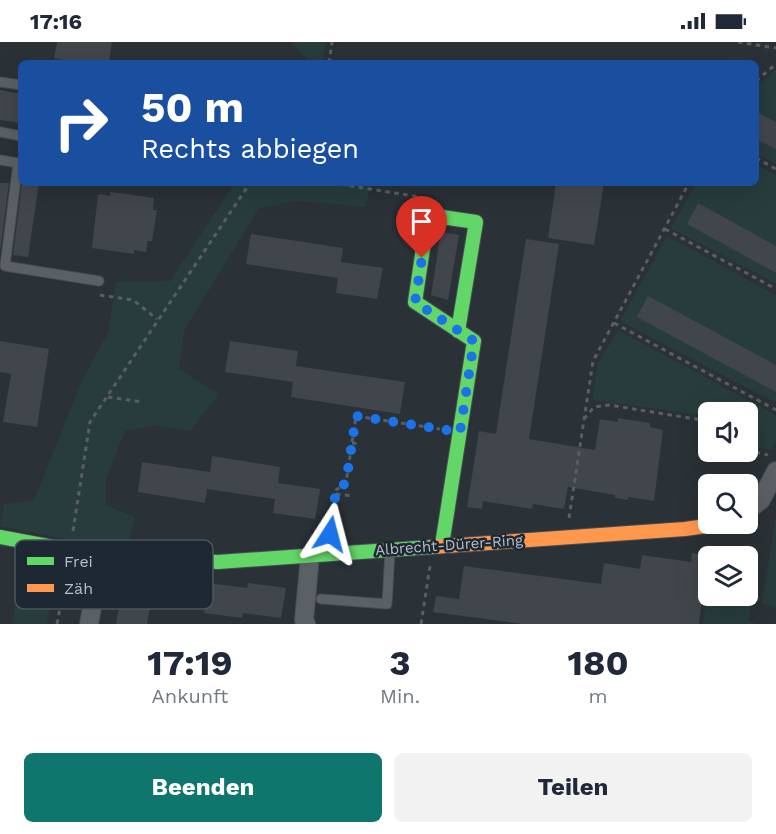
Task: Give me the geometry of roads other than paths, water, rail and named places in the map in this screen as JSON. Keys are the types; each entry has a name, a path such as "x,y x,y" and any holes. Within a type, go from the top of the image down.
{"street":[{"path":"437,546 460,432 474,341 458,331 415,302 428,215 476,222 458,331"},
{"path":"758,502 776,471"},
{"name":"Albrecht-Dürer-Ring","path":"213,562 698,527"},
{"name":"Albrecht-Dürer-Ring","path":"0,537 15,540"},
{"path":"306,624 304,620 318,555"},
{"path":"89,624 92,609"}],"lane":[{"path":"0,82 18,85"},
{"path":"0,132 18,135"},
{"path":"0,160 18,163 5,266 99,281"},
{"path":"321,599 387,604 390,549"}]}
